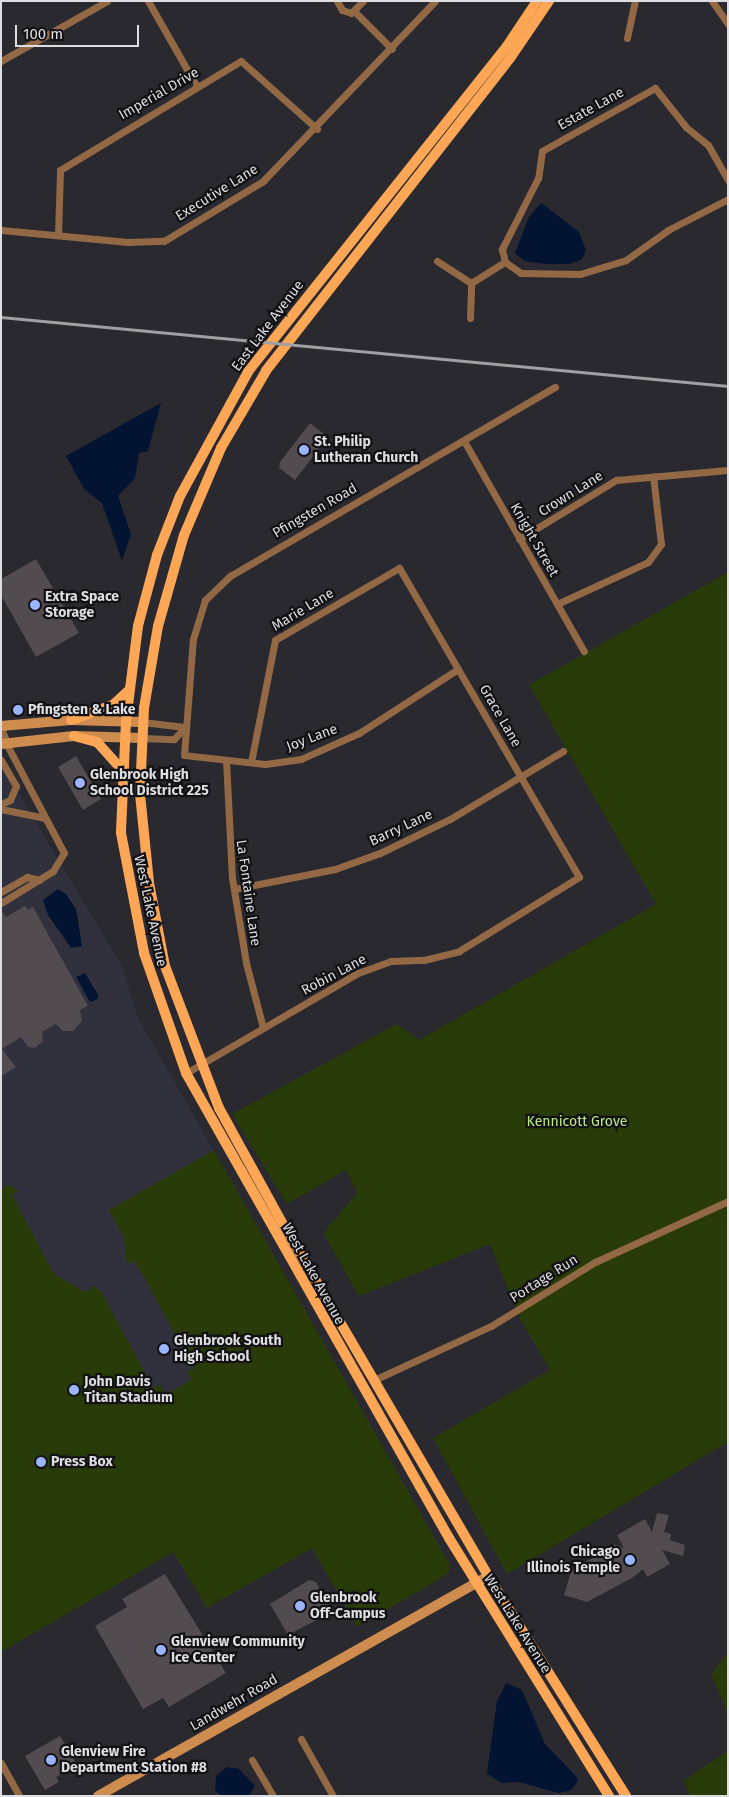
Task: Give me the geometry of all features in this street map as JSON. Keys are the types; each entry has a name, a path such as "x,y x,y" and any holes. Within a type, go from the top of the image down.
{"main road":[{"name":"East Lake Avenue","path":"126,721 138,626 157,555 180,496 248,372 508,46 538,1"},
{"name":"East Lake Avenue","path":"142,722 158,626 184,535 204,482 244,406 283,348 516,51 549,1"},
{"path":"71,720 113,705 130,689"},
{"path":"1,726 71,720 142,722"},
{"name":"West Lake Avenue","path":"126,721 121,833 132,906 151,980 186,1074 475,1583 609,1796"},
{"name":"West Lake Avenue","path":"142,722 140,794 155,924 165,966 200,1065 285,1228 488,1576 626,1796"},
{"path":"74,736 98,742 123,771"},
{"path":"4,743 74,736 141,738"},
{"name":"Landwehr Road","path":"98,1796 110,1793 488,1576"}],"street":[{"path":"1,62 107,1"},
{"path":"148,1 197,87"},
{"path":"337,1 342,10 355,12 392,49"},
{"path":"355,12 363,1"},
{"name":"Executive Lane","path":"1,230 127,242 164,241 263,181 317,129 435,1"},
{"path":"627,38 635,1"},
{"path":"712,1 728,24"},
{"name":"Imperial Drive","path":"58,235 60,170 241,62 317,129"},
{"name":"Estate Lane","path":"505,262 502,249 538,178 542,151 655,88 686,127 708,145 728,180"},
{"path":"472,283 505,262 521,273 580,274 626,260 668,230 728,199"},
{"path":"437,261 472,283"},
{"path":"470,318 472,283"},
{"name":"Pfingsten Road","path":"185,727 193,639 205,600 230,576 555,387"},
{"name":"Knight Street","path":"464,441 584,651"},
{"name":"Crown Lane","path":"519,539 616,480 728,470"},
{"path":"557,604 648,562 660,544 653,476"},
{"name":"Grace Lane","path":"399,568 579,878"},
{"name":"Marie Lane","path":"251,762 275,640 399,568"},
{"name":"Joy Lane","path":"185,727 184,755 251,762 301,759 359,733 458,669"},
{"path":"142,722 185,727"},
{"path":"141,738 174,739 185,727"},
{"path":"1,731 4,743 64,853 58,868 1,903"},
{"name":"Barry Lane","path":"234,889 335,869 380,853 450,819 562,751"},
{"path":"1,760 16,786 10,800 1,804"},
{"name":"La Fontaine Lane","path":"226,760 226,833 246,963 264,1028"},
{"path":"1,809 45,818"},
{"path":"1,892 27,877 40,880"},
{"name":"Robin Lane","path":"186,1074 358,973 391,961 424,960 460,951 579,878"},
{"name":"Portage Run","path":"374,1380 491,1326 595,1262 728,1202"},
{"path":"301,1739 333,1796"},
{"path":"252,1760 273,1796"},
{"path":"1,1763 19,1796"}],"shaded area":[{"name":"Glenbrook South High School","path":"1,764 122,966 138,1018 450,1565 448,1574 357,1627 312,1548 207,1608 173,1552 1,1652"}],"green space":[{"name":"Kennicott Grove","path":"728,572 728,1442 507,1574 433,1438 550,1370 520,1319 490,1244 359,1296 323,1233 357,1193 346,1170 287,1204 232,1114 397,1024 419,1040 656,904 529,685"},
{"name":"Glenbrook South High School","path":"214,1150 450,1565 448,1574 357,1627 312,1548 207,1608 173,1552 1,1652 1,1189 10,1184 18,1191 12,1195 54,1274 83,1291 89,1291 91,1285 101,1291 153,1388 160,1384 166,1395 192,1379 187,1372 194,1368 134,1260 127,1265 124,1238 109,1210"},
{"path":"728,1653 728,1714 711,1674"},
{"path":"728,1751 728,1796 690,1796 684,1780"}],"water":[{"path":"541,203 579,232 586,250 582,259 570,264 545,264 525,261 515,253 529,217"},
{"path":"161,403 148,451 139,453 135,478 118,496 131,534 122,561 102,503 84,489 66,456"},
{"path":"58,889 66,894 76,909 82,946 71,948 48,915 43,900"},
{"path":"85,973 98,995 98,999 90,1002 76,977"},
{"path":"506,1683 522,1690 545,1744 575,1775 578,1781 571,1790 559,1793 519,1782 501,1783 487,1773 497,1701"},
{"path":"227,1767 239,1769 255,1786 249,1796 222,1796 215,1790 216,1776"}],"building":[{"name":"St. Philip Lutheran Church","path":"310,423 328,437 295,480 279,468 280,462"},
{"name":"Extra Space Storage","path":"36,559 79,633 36,657 1,595 1,579"},
{"name":"Glenbrook High School District 225","path":"76,756 101,799 83,810 58,767"},
{"path":"25,906 28,910 33,907 88,1006 80,1010 82,1021 73,1031 63,1031 56,1024 42,1032 43,1041 35,1048 28,1047 21,1037 2,1049 16,1067 1,1076 1,910 6,917"},
{"name":"Chicago Illinois Temple","path":"657,1513 669,1515 664,1532 671,1534 670,1540 685,1545 683,1556 662,1550 670,1564 647,1577 643,1569 632,1578 587,1602 564,1595 571,1572 613,1544 624,1548 617,1535 645,1519 652,1532"},
{"name":"Glenview Community Ice Center","path":"165,1574 226,1673 169,1707 163,1698 143,1709 95,1626 127,1607 122,1599"},
{"name":"Glenbrook Off-Campus","path":"309,1580 316,1582 330,1607 328,1614 288,1635 270,1604"},
{"name":"Glenview Fire Department Station #8","path":"60,1736 77,1765 56,1777 59,1782 45,1790 25,1756"}],"railway":[{"path":"1,317 728,386"}],"place":[{"name":"St. Philip Lutheran Church","path":"304,450"},
{"name":"Extra Space Storage","path":"35,605"},
{"name":"Pfingsten & Lake","path":"18,710"},
{"name":"Glenbrook High School District 225","path":"80,783"},
{"name":"Glenbrook South High School","path":"164,1349"},
{"name":"John Davis Titan Stadium","path":"74,1390"},
{"name":"Press Box","path":"41,1462"},
{"name":"Chicago Illinois Temple","path":"630,1560"},
{"name":"Glenbrook Off-Campus","path":"300,1606"},
{"name":"Glenview Community Ice Center","path":"161,1650"},
{"name":"Glenview Fire Department Station #8","path":"51,1760"}]}
